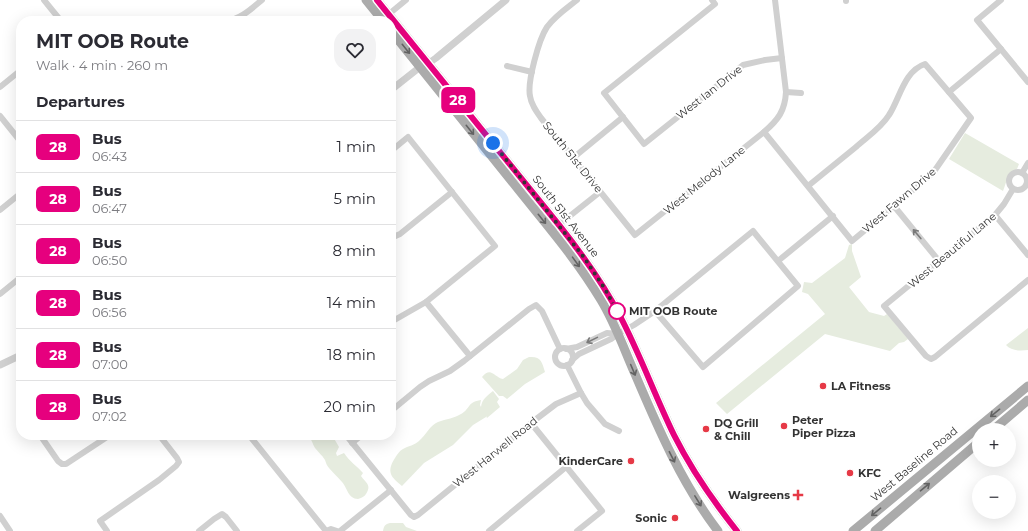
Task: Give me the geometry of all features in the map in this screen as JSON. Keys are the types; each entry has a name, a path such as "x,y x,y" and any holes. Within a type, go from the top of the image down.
{"main road":[{"name":"South 51st Avenue","path":"366,0 384,16"},
{"name":"South 51st Avenue","path":"377,0 385,16"},
{"name":"South 51st Avenue","path":"396,30 555,228 583,256 596,275 627,330 682,451 717,506 737,531"},
{"name":"South 51st Avenue","path":"396,36 424,65"},
{"name":"South 51st Avenue","path":"555,228 606,310 673,458 698,502 718,531"},
{"name":"West Baseline Road","path":"853,531 1028,386"},
{"path":"1001,423 1028,400"},
{"path":"875,531 972,448"}],"street":[{"path":"54,0 46,2 57,16"},
{"path":"241,16 262,0"},
{"path":"388,16 406,0"},
{"path":"396,86 506,0"},
{"name":"South 51st Drive","path":"577,0 555,18 542,37 532,72 529,94 532,104 541,118 635,236"},
{"name":"West Melody Lane","path":"635,236 764,132 773,124 781,113 785,103 786,92 775,0"},
{"path":"1001,0 977,20 1028,82"},
{"path":"573,158 623,117 604,94 713,2"},
{"path":"808,186 877,130 889,116 907,79 918,66 925,64 949,92 1001,50"},
{"name":"West Ian Drive","path":"623,117 644,144 743,65 782,58"},
{"path":"507,66 532,72"},
{"path":"1022,75 1028,70"},
{"path":"0,87 16,74"},
{"path":"786,92 801,93"},
{"name":"West Fawn Drive","path":"833,216 852,241 932,173 971,118 949,92"},
{"path":"0,116 16,136"},
{"path":"0,127 5,123"},
{"path":"764,132 833,216 778,261"},
{"path":"396,147 408,137 495,246 426,302 396,319"},
{"path":"1022,173 1028,163"},
{"path":"1016,172 1022,173 1027,177 1027,186 1019,190 1013,189 1010,184 1010,178 1016,172"},
{"name":"West Beautiful Lane","path":"1013,189 995,215 884,306 926,356 931,359 1028,280"},
{"path":"396,236 452,192"},
{"path":"555,228 600,192"},
{"path":"0,210 16,197"},
{"path":"894,206 939,261"},
{"path":"995,215 1028,255"},
{"path":"618,334 607,333 577,347 563,349 556,354 556,360 560,365 570,363 579,354 627,330 656,311 753,231 798,286 703,367 656,311"},
{"path":"0,294 16,281"},
{"path":"426,302 470,356"},
{"path":"396,407 420,387 450,370 470,356 536,305 542,311 563,349 572,353 570,363 581,393 587,403 605,424 619,431"},
{"path":"0,365 16,357"},
{"name":"West Harwell Road","path":"391,490 411,515 414,517 418,515 556,404 581,393"},
{"path":"531,423 602,511 577,531"},
{"path":"43,440 58,462 62,464 66,464 102,440"},
{"path":"107,531 100,521 158,480 179,462 163,440"},
{"path":"253,440 326,531 332,529 337,531"},
{"path":"340,531 391,490 350,440"},
{"path":"352,443 356,440"},
{"path":"489,531 566,467"},
{"path":"199,531 214,518 222,514 237,531"},
{"path":"0,516 10,531"}],"shaded area":[{"path":"965,133 1019,164 1017,169 1009,176 1003,191 949,159"},
{"path":"852,244 852,251 861,277 849,287 869,312 884,316 887,314 908,339 899,343 890,351 825,334 727,414 716,403 825,314 808,294 802,292 804,282 812,283 845,258 849,245"},
{"path":"1028,328 1028,350 1016,350 1006,345"},
{"path":"529,357 539,359 545,372 525,384 507,399 503,396 499,396 482,377 490,372 503,379 517,369 523,360"},
{"path":"493,391 499,399 497,402 500,407 487,418 486,416 473,425 453,445 424,463 402,486 395,480 390,471 392,463 400,451 421,439 435,423 459,415 464,412 473,402 481,400 481,407 487,396"},
{"path":"311,440 335,440 339,447 336,453 337,456 344,453 348,459 363,473 361,476 368,486 368,491 366,494 358,499 352,497 344,484 328,467 324,458 315,448"},
{"path":"390,523 403,523 406,527 417,531 383,531 385,526"}],"bus line":[{"name":"28","path":"377,0 390,16"},
{"name":"28","path":"396,23 588,263 620,316 682,451 717,506 737,531"}],"place":[{"name":"MIT OOB Route","path":"617,311"},
{"name":"LA Fitness","path":"823,386"},
{"name":"Peter Piper Pizza","path":"784,426"},
{"name":"DQ Grill & Chill","path":"706,429"},
{"name":"KinderCare","path":"631,461"},
{"name":"KFC","path":"850,473"},
{"name":"Walgreens","path":"798,495"},
{"name":"Sonic","path":"675,518"}],"route":[{"path":"493,143 583,256 605,289 617,311"}]}
